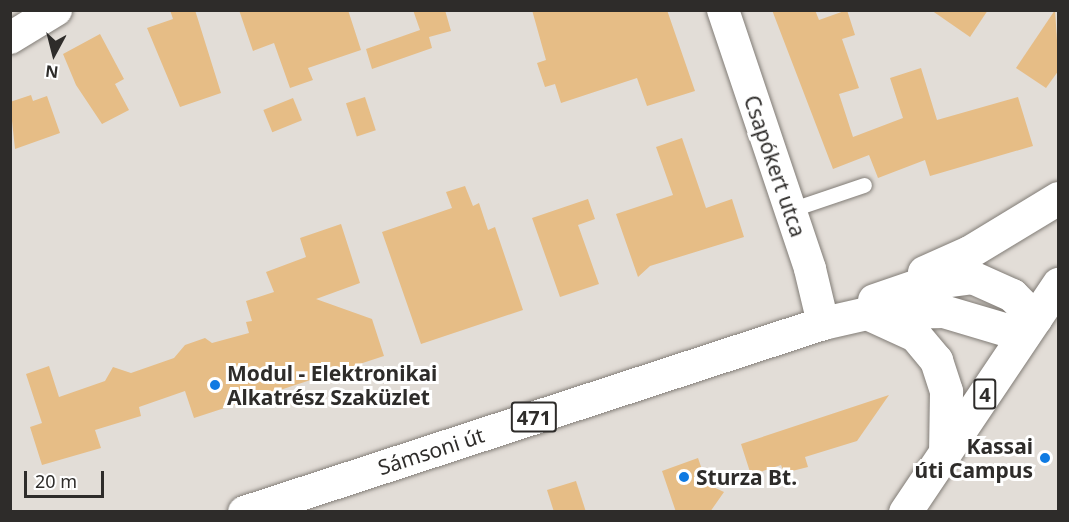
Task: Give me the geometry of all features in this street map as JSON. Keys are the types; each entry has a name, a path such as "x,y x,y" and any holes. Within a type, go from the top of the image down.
{"main road":[{"path":"945,452 946,391 936,360 915,335 865,308 902,280 969,252 1059,198"},
{"name":"4","path":"905,512 1059,284"},
{"name":"Sámsoni út","path":"244,512 865,308 943,310 1030,326"}],"street":[{"path":"10,38 56,10"},
{"name":"Csapókert utca","path":"723,10 790,210 823,323"}],"lane":[{"path":"790,210 864,185"}],"building":[{"path":"170,10 195,10 221,93 180,107 147,28 173,19"},
{"path":"239,10 348,10 361,50 308,68 313,80 290,88 274,43 253,51"},
{"path":"413,10 445,10 451,31 429,37 432,48 372,69 366,49 420,30"},
{"path":"532,10 667,10 695,91 647,106 637,78 561,103 555,84 545,87 537,63 546,60"},
{"path":"772,10 815,10 819,20 847,10 855,35 842,39 859,88 839,94 853,137 903,118 890,78 921,68 937,120 1018,97 1033,146 930,176 925,160 878,178 869,155 833,169"},
{"path":"931,10 988,10 970,37"},
{"path":"1055,10 1059,70 1046,88 1016,68"},
{"path":"100,34 124,79 115,84 129,110 102,124 76,85 63,54"},
{"path":"31,95 33,101 47,96 60,133 15,149 10,102"},
{"path":"365,97 376,130 357,136 346,103"},
{"path":"293,98 302,120 272,132 263,110"},
{"path":"682,138 706,208 732,199 744,237 650,266 638,277 616,214 673,195 656,147"},
{"path":"465,186 473,206 479,203 488,230 495,227 523,310 421,344 382,232 452,208 446,192"},
{"path":"588,199 595,219 578,225 599,284 560,297 532,218"},
{"path":"341,224 360,283 316,299 372,319 384,356 194,418 185,391 139,407 141,416 95,430 101,448 42,465 30,427 42,423 26,374 49,366 59,397 105,381 113,367 131,373 174,358 185,345 205,338 212,343 249,333 246,322 252,321 246,301 274,292 266,272 306,257 300,238"},
{"path":"889,395 857,441 805,457 808,467 784,473 781,465 751,475 741,444"},
{"path":"698,458 707,484 724,492 710,512 676,512 662,471"},
{"path":"576,481 586,512 554,512 547,490"}],"place":[{"name":"Modul - Elektronikai Alkatrész Szaküzlet","path":"215,385"},
{"name":"Kassai úti Campus","path":"1045,458"},
{"name":"Sturza Bt.","path":"684,477"}]}
